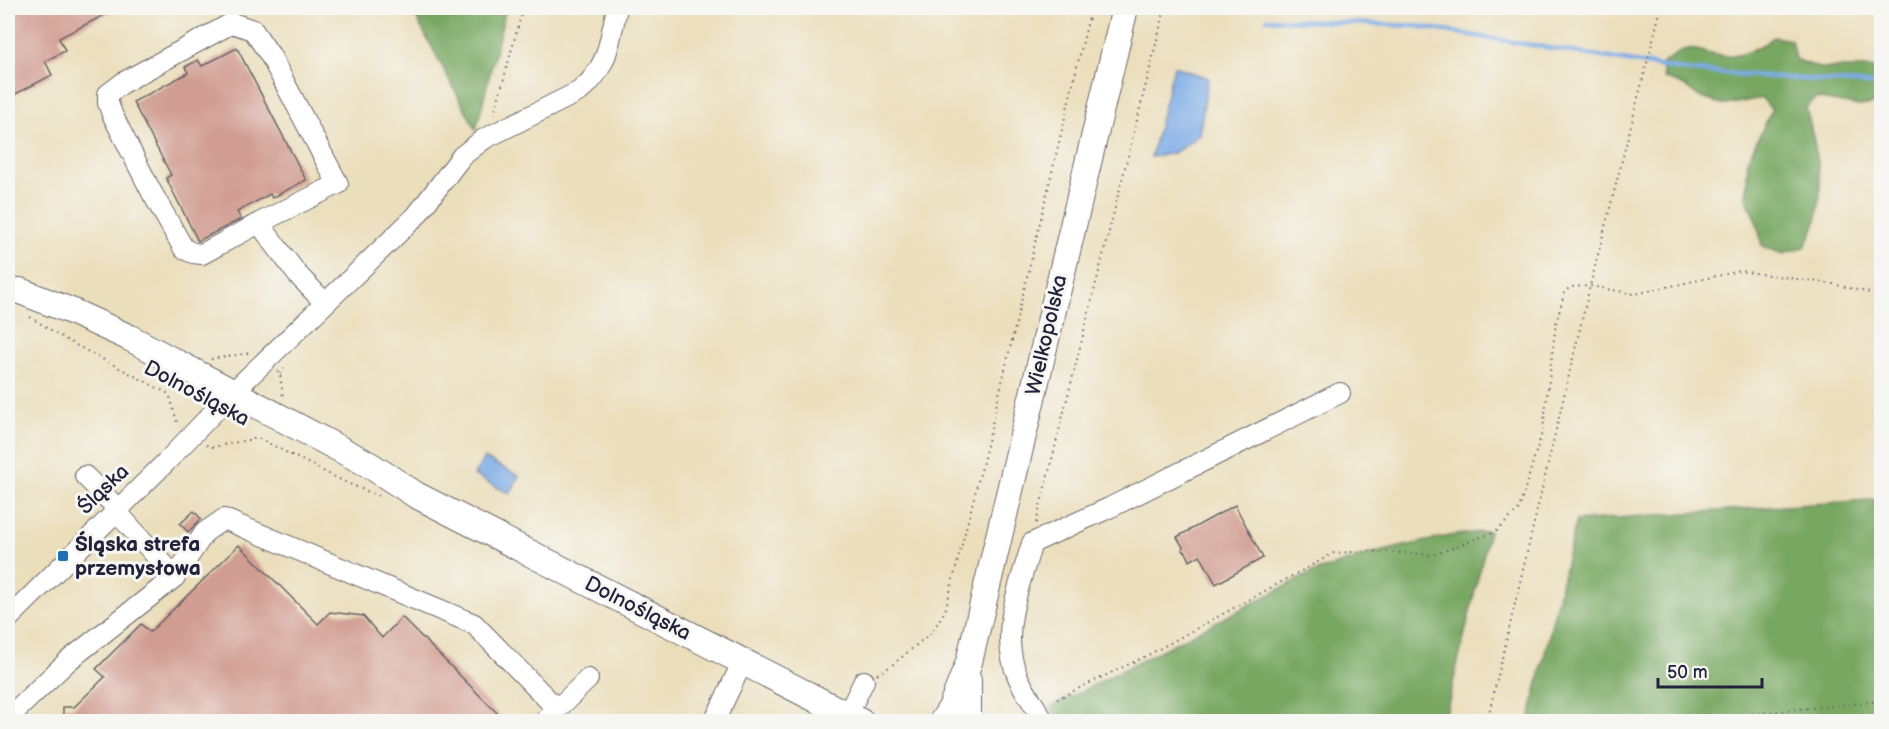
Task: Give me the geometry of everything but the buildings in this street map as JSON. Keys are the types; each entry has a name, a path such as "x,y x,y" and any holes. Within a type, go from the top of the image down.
{"main road":[{"name":"Wielkopolska","path":"942,722 951,708 969,662 1125,8"},
{"name":"Dolnośląska","path":"18,297 71,311 122,334 225,399 368,464 416,495 855,720"},
{"name":"Wielkopolska","path":"968,722 969,662"}],"street":[{"name":"Śląska","path":"8,619 225,399 416,216 462,156 476,143 580,92 590,83 603,65 617,8"},
{"path":"232,23 253,30 270,55 338,184 259,223 202,254 184,249 151,190 108,103 108,94 124,82 232,23"},
{"path":"259,223 297,274 324,303"},
{"path":"1044,722 1018,677 1010,644 1015,603 1032,543 1108,508 1340,393"},
{"path":"85,476 111,502 116,511 174,577"},
{"path":"8,718 69,660 174,577 205,532 225,519 474,624 551,715 588,679"},
{"path":"714,722 743,661"},
{"path":"855,720 864,681"}],"path":[{"path":"494,116 523,8"},
{"path":"864,681 891,666 915,647 932,632 945,611 991,429 1091,8"},
{"path":"1032,543 1165,8"},
{"path":"1487,722 1590,286 1662,8"},
{"path":"1057,699 1148,655 1334,554 1371,551 1433,555 1497,531 1519,509 1543,429 1556,322 1564,291 1571,287 1590,286 1635,294 1652,292 1725,272 1740,271 1833,284 1881,296"},
{"path":"18,297 70,342 167,393 176,424 199,443 213,447 258,438 347,483 391,501"},
{"path":"280,375 290,359"},
{"path":"1669,722 1881,701"}],"green space":[{"path":"411,8 506,8 476,130"},
{"path":"1774,37 1791,40 1795,59 1818,68 1882,68 1881,103 1859,106 1816,98 1806,108 1820,178 1819,206 1815,224 1805,247 1783,254 1762,246 1758,226 1746,197 1748,159 1772,110 1762,98 1726,105 1701,98 1685,86 1664,78 1662,64 1674,55 1691,50 1721,56 1738,55"},
{"path":"1881,499 1881,721 1529,721 1576,521"},
{"path":"1489,531 1444,721 1060,722 1051,707 1311,573 1370,554 1449,536"}],"water":[{"path":"1174,66 1208,78 1199,135 1174,153 1151,157"},
{"path":"484,458 519,476 510,494 474,475"}],"waterway":[{"path":"1267,19 1416,26 1682,70 1882,85"}],"place":[{"name":"Śląska strefa przemysłowa","path":"63,556"}]}
